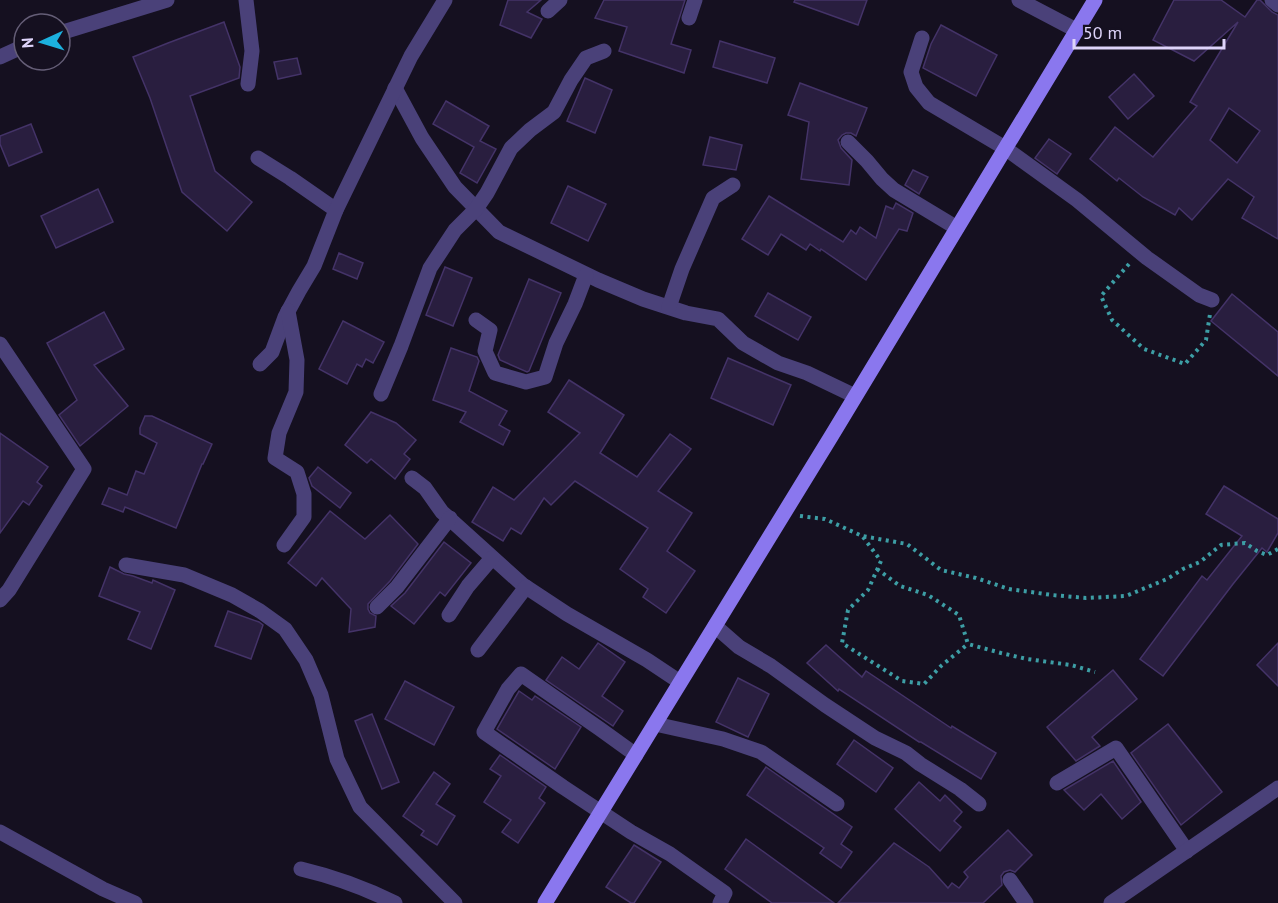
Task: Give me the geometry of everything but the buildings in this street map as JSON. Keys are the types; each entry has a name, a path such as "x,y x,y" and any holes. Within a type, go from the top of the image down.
{"main road":[{"path":"545,903 786,511 1095,0"}],"street":[{"path":"72,29 167,0"},
{"path":"246,0 252,51 248,84"},
{"path":"260,364 272,352 288,311 314,266 336,210 395,88 411,56 445,0"},
{"path":"690,18 695,0"},
{"path":"1018,0 1077,30"},
{"path":"1272,0 1278,5"},
{"path":"922,38 911,72 916,87 929,103 1005,148 1077,200 1139,252 1198,295 1212,300"},
{"path":"381,394 430,268 455,230 488,193 511,148 554,112 586,58 604,51"},
{"path":"395,88 422,138 455,187 499,232 586,275 643,299 686,313 718,319 743,343 778,363 807,373 855,396"},
{"path":"848,142 894,190 957,228"},
{"path":"258,158 336,210"},
{"path":"669,307 682,269 713,198 733,185"},
{"path":"476,320 490,330 485,351 495,373 526,382 545,376 556,343 586,275"},
{"path":"284,545 304,517 304,494 297,472 275,458 279,433 296,392 297,360 288,311"},
{"path":"0,344 84,469 9,590 0,600"},
{"path":"412,478 425,488 442,512 526,587 680,682"},
{"path":"377,607 396,587 450,518"},
{"path":"449,615 468,586 492,558"},
{"path":"126,565 184,575 232,595 285,628 306,660 321,695 338,759 360,807 455,903"},
{"path":"478,650 526,587"},
{"path":"715,626 740,647 825,705 875,738 906,753 979,804"},
{"path":"636,755 521,674 508,689 484,732 601,813 670,854 725,893 720,903"},
{"path":"655,724 723,740 761,752 837,804"},
{"path":"1057,783 1116,748 1187,851"},
{"path":"1111,903 1278,789"},
{"path":"0,832 103,889 135,903"},
{"path":"302,869 364,888 395,903"},
{"path":"1010,880 1026,903"}],"path":[{"path":"1139,252 1101,296 1112,320 1144,349 1185,364 1206,340 1212,300"},
{"path":"786,511 801,516 825,519 862,536 908,544 941,570 1009,589 1086,598 1126,596 1142,590 1200,561 1221,545 1245,543 1267,555 1278,549"},
{"path":"862,536 881,561 868,590 848,610 842,643 902,681 924,684 941,666 968,644"},
{"path":"877,569 900,585 928,595 958,615 968,644"},
{"path":"968,644 1018,657 1071,665 1095,672"}]}
